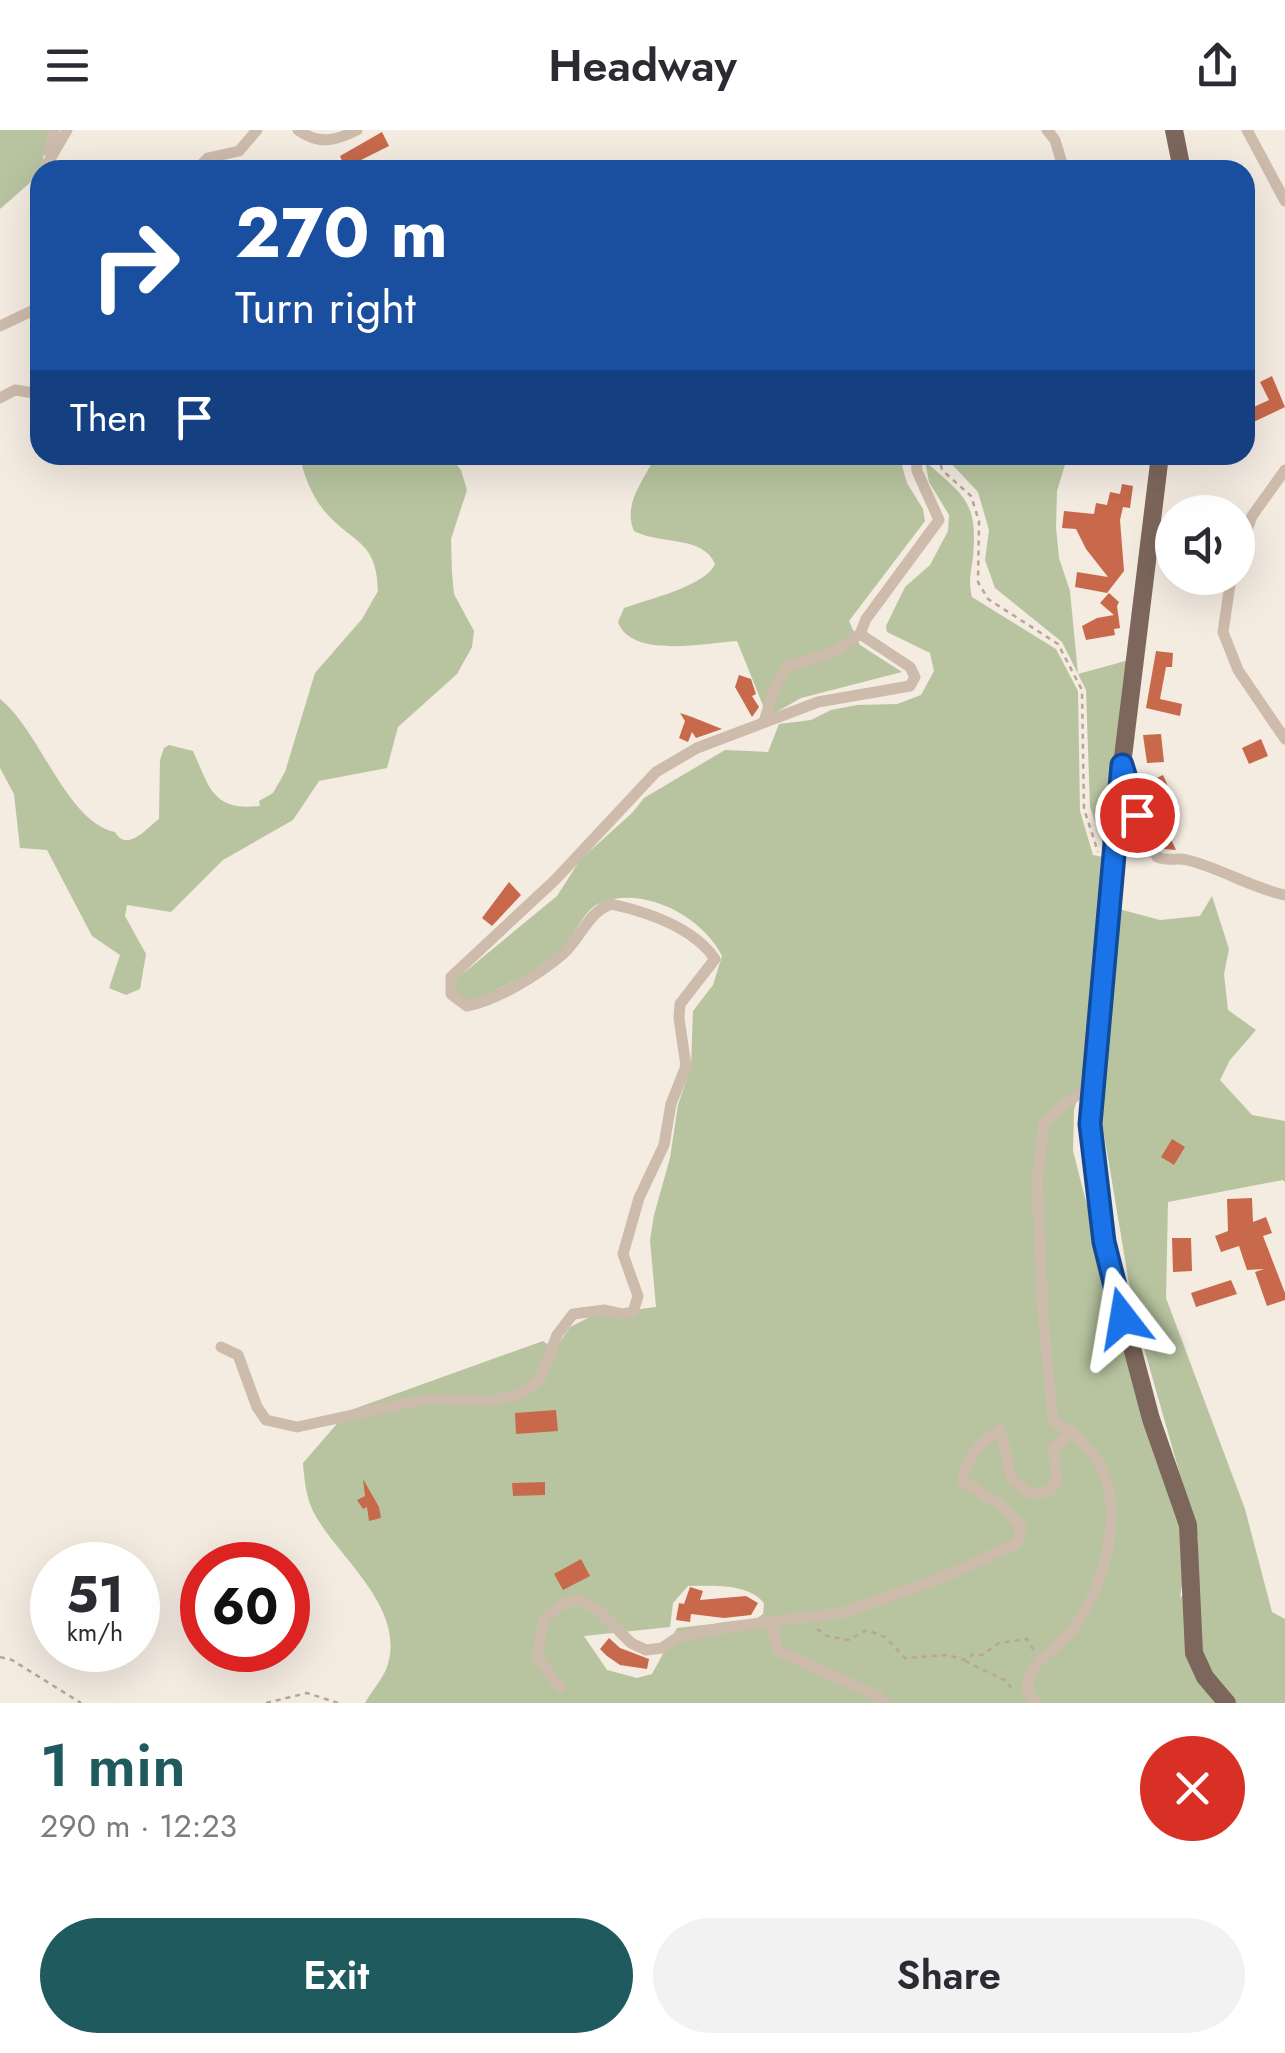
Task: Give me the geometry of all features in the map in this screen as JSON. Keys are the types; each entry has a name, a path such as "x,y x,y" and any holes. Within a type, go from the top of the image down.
{"main road":[{"path":"1174,130 1180,160"},
{"path":"1159,465 1122,765 1092,1086 1091,1143 1104,1242 1151,1419 1188,1526 1194,1652 1205,1677 1227,1703"}],"street":[{"path":"48,160 54,130"},
{"path":"51,160 67,130"},
{"path":"206,160 239,151 257,130"},
{"path":"298,130 318,141 338,139 358,130"},
{"path":"1047,130 1055,140 1061,160"},
{"path":"1247,130 1285,201"},
{"path":"0,326 30,312"},
{"path":"0,379 2,395 14,390 30,392"},
{"path":"764,722 774,688 787,667 836,651 860,634 866,618 939,520 917,465"},
{"path":"1255,512 1285,470"},
{"path":"1228,595 1223,632 1238,670 1285,739"},
{"path":"221,1346 238,1355 266,1420 298,1427 426,1399 489,1401 521,1394 540,1378 557,1336 573,1314 633,1312 638,1296 623,1254 638,1198 664,1145 671,1104 686,1066 680,1004 715,959 707,947 686,932 611,904 598,908 563,954 493,1000 467,1006 451,994 451,977 555,880 656,772 697,748 818,702 910,686 915,677 910,667 860,634"},
{"path":"1122,765 1137,815 1157,857 1170,862 1183,858 1285,895"},
{"path":"1036,1703 1027,1689 1029,1670 1072,1631 1099,1586 1111,1512 1104,1472 1072,1432 1053,1421 1036,1182 1044,1122 1092,1086"},
{"path":"560,1686 537,1658 544,1619 562,1604 579,1600 589,1603 631,1643 646,1650 662,1648 678,1637 846,1612 952,1574 1017,1543 1020,1526 1000,1505 962,1482 966,1461 980,1444 1000,1430 1012,1480 1030,1494 1050,1491 1057,1478 1053,1448 1072,1432"},
{"path":"772,1620 778,1650 878,1696 883,1703"}],"path":[{"path":"941,465 971,496 980,520 978,582 988,599 1058,644 1082,690 1084,809 1098,852 1114,846"},
{"path":"812,1626 827,1636 848,1640 867,1630 885,1637 905,1658 947,1655 962,1659 1006,1681 1011,1688"},
{"path":"962,1659 982,1655 999,1644 1027,1639 1040,1661"},
{"path":"0,1657 12,1660 81,1703"},
{"path":"266,1703 307,1693 338,1703"}],"green space":[{"path":"0,130 49,130 43,160 30,160 30,183 0,209"},
{"path":"302,465 457,465 467,490 451,539 452,573 454,594 474,631 472,647 457,674 398,727 387,768 319,781 293,820 223,860 171,912 127,905 125,916 146,954 140,989 126,995 109,988 120,955 92,936 47,850 20,848 14,794 0,768 0,699 28,731 82,811 120,838 137,837 159,819 160,760 169,745 193,751 209,786 222,801 244,807 260,806 259,801 273,793 285,772 315,673 362,619 378,591 369,553 322,508"},
{"path":"650,465 902,465 925,521 849,621 860,645 902,672 801,698 761,721 764,708 737,641 653,645 626,634 618,622 624,608 688,585 715,564 701,549 634,531 631,511"},
{"path":"926,465 959,492 970,511 974,538 972,597 1056,649 1078,691 1080,811 1093,855 1108,858 1090,1055 1074,1110 1073,1151 1101,1275 1154,1451 1188,1546 1180,1598 1196,1581 1198,1538 1134,1313 1102,1122 1100,1085 1107,988 1119,909 1160,920 1200,916 1212,896 1229,949 1224,974 1228,1010 1256,1030 1230,1060 1220,1080 1252,1115 1285,1121 1285,1183 1283,1180 1168,1202 1166,1298 1245,1509 1272,1612 1285,1619 1285,1703 365,1703 388,1664 391,1642 386,1621 365,1581 312,1509 303,1463 348,1411 543,1341 555,1349 570,1327 594,1315 656,1307 650,1240 654,1215 670,1158 678,1105 691,1066 693,1011 713,985 722,956 713,941 686,917 651,901 615,899 592,908 569,941 541,966 479,999 467,1001 454,993 455,980 557,896 580,860 644,798 725,750 768,752 779,724 811,720 831,710 857,705 897,704 921,695 934,671 930,653 887,632 886,626 905,587 930,565 948,531 949,515 929,482","holes":["688,1586 729,1587 757,1597 764,1603 763,1614 756,1619 677,1628 652,1674 637,1678 607,1670 584,1636 670,1627 673,1603"]},
{"path":"953,465 1065,465 1057,491 1056,527 1059,558 1070,591 1078,674 1062,642 995,588 985,560 989,530 978,492"},
{"path":"1129,660 1110,842 1103,844 1090,807 1086,690 1078,674"}],"building":[{"path":"382,132 389,146 361,160 342,160 340,156"},
{"path":"1272,376 1285,407 1255,421 1255,406 1269,400 1260,382"},
{"path":"1122,484 1133,486 1130,508 1123,507 1120,520 1124,571 1107,593 1075,587 1077,572 1108,577 1076,529 1062,528 1064,511 1094,514 1096,503 1107,505 1110,492 1120,494"},
{"path":"1109,593 1119,602 1120,628 1114,629 1115,635 1086,640 1082,626 1114,615 1100,603"},
{"path":"1156,651 1173,653 1160,699 1182,704 1180,716 1146,708"},
{"path":"739,675 751,679 756,694 752,696 759,707 752,717 735,687"},
{"path":"680,713 722,729 696,738 692,732 688,742 679,738 685,721"},
{"path":"1161,734 1164,762 1147,763 1143,735"},
{"path":"1261,739 1268,756 1249,764 1242,748"},
{"path":"1163,775 1175,802 1158,810 1146,783"},
{"path":"1163,822 1176,850 1164,849 1153,827"},
{"path":"509,882 521,895 492,926 482,918"},
{"path":"1172,1139 1185,1147 1174,1165 1161,1157"},
{"path":"1252,1198 1253,1222 1266,1217 1272,1233 1263,1236 1285,1293 1285,1300 1267,1306 1255,1272 1264,1269 1247,1270 1239,1246 1221,1252 1215,1236 1228,1231 1227,1199"},
{"path":"1172,1238 1191,1238 1192,1271 1173,1272"},
{"path":"1231,1280 1237,1294 1196,1307 1191,1293"},
{"path":"556,1410 558,1431 516,1434 515,1413"},
{"path":"363,1479 381,1518 369,1521 367,1507 363,1509 357,1500 365,1496"},
{"path":"545,1482 545,1495 513,1496 512,1483"},
{"path":"581,1559 590,1576 563,1590 554,1574"},
{"path":"690,1587 703,1591 700,1600 746,1596 758,1603 751,1615 724,1618 691,1614 690,1622 676,1620 679,1603 684,1604"},
{"path":"609,1638 620,1648 649,1659 647,1669 620,1665 607,1656 600,1649"}],"route":[{"path":"1123,1318 1104,1242 1090,1124 1122,765 1137,815"}]}
